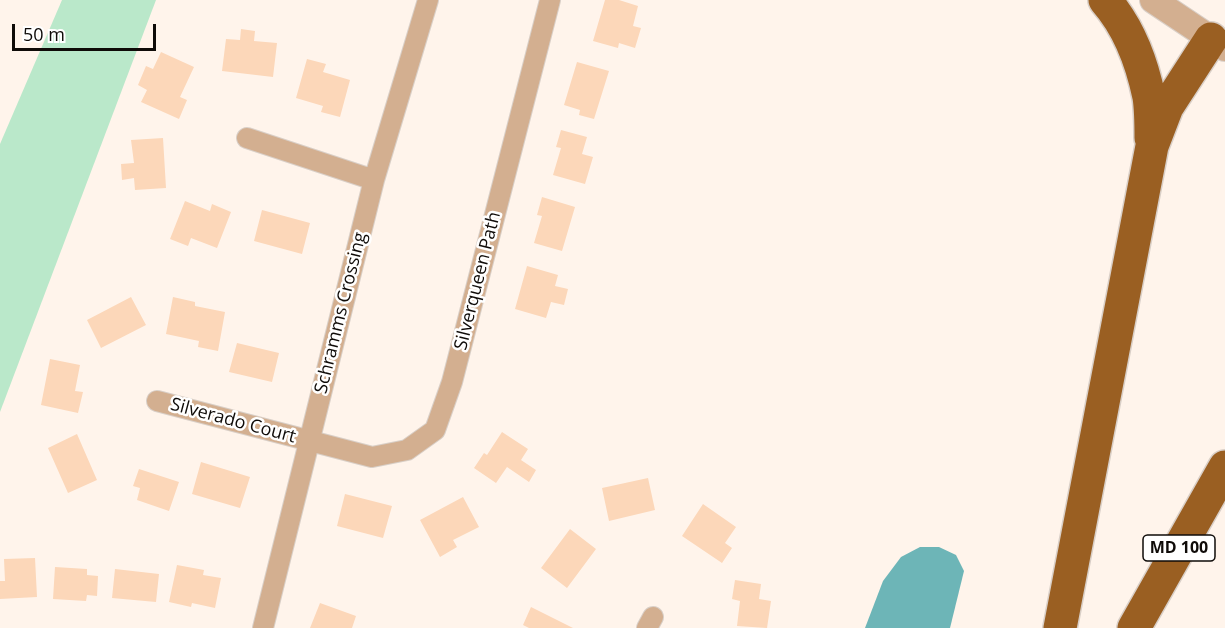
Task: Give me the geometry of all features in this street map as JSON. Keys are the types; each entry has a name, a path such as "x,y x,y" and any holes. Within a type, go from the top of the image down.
{"highway":[{"path":"1105,0 1113,9 1135,50 1149,97 1152,146"},
{"path":"1060,628 1152,146 1167,107 1218,43"},
{"name":"MD 100","path":"1134,628 1225,467"}],"street":[{"name":"Schramms Crossing","path":"263,628 374,180 428,0"},
{"name":"Silverqueen Path","path":"309,442 372,457 407,450 435,430 452,381 550,0"},
{"path":"1153,0 1218,43"},
{"path":"247,138 374,180"},
{"name":"Silverado Court","path":"158,401 309,442"}],"green space":[{"path":"62,0 156,0 0,412 0,144"}],"water":[{"path":"920,547 939,547 956,555 964,571 950,628 865,628 883,581 901,557"}],"building":[{"path":"605,0 619,0 638,6 633,26 641,28 635,48 619,43 618,48 593,41"},
{"path":"241,29 255,31 254,41 277,43 273,77 222,71 226,39 240,40"},
{"path":"161,52 194,67 180,97 187,100 179,119 141,102 147,90 138,85 146,66 153,69"},
{"path":"307,59 326,64 323,72 350,80 340,117 321,112 323,106 296,98"},
{"path":"577,62 609,71 594,119 579,115 580,110 564,105"},
{"path":"561,130 587,137 582,154 593,157 585,184 553,175 561,148 556,147"},
{"path":"163,138 166,188 135,190 134,178 122,180 121,164 134,163 131,140"},
{"path":"542,197 575,207 562,251 534,243 542,216 537,215"},
{"path":"185,201 210,211 212,204 231,212 217,248 191,238 188,246 170,239"},
{"path":"262,210 310,223 302,254 254,241"},
{"path":"527,266 558,275 555,286 568,289 564,305 551,302 546,318 515,309"},
{"path":"131,297 146,325 101,348 87,320"},
{"path":"173,297 195,302 195,306 225,312 218,351 198,347 199,341 166,334"},
{"path":"237,343 279,353 272,382 229,372"},
{"path":"50,359 80,365 75,391 83,392 78,413 41,405"},
{"path":"502,432 528,449 521,460 536,470 529,482 507,467 496,483 474,468 484,453 487,455"},
{"path":"77,434 97,480 68,493 48,448"},
{"path":"201,462 250,477 240,508 192,494"},
{"path":"139,469 179,482 169,511 137,500 140,488 133,486"},
{"path":"648,478 655,510 609,521 602,488"},
{"path":"345,494 392,506 383,538 337,526"},
{"path":"463,497 479,527 453,540 457,547 440,557 420,520"},
{"path":"703,504 736,527 725,543 732,548 722,563 682,536"},
{"path":"570,529 596,549 567,588 541,568"},
{"path":"35,558 37,597 0,599 0,581 5,581 4,559"},
{"path":"177,565 204,570 203,575 221,578 215,608 192,603 191,607 169,602"},
{"path":"55,567 87,569 87,575 98,576 97,596 87,595 86,601 53,599"},
{"path":"115,569 159,574 156,602 112,598"},
{"path":"735,580 761,584 759,599 771,601 767,628 737,626 740,601 732,599"},
{"path":"320,603 356,616 352,628 310,628"},
{"path":"531,607 573,628 529,628 523,625"}]}
